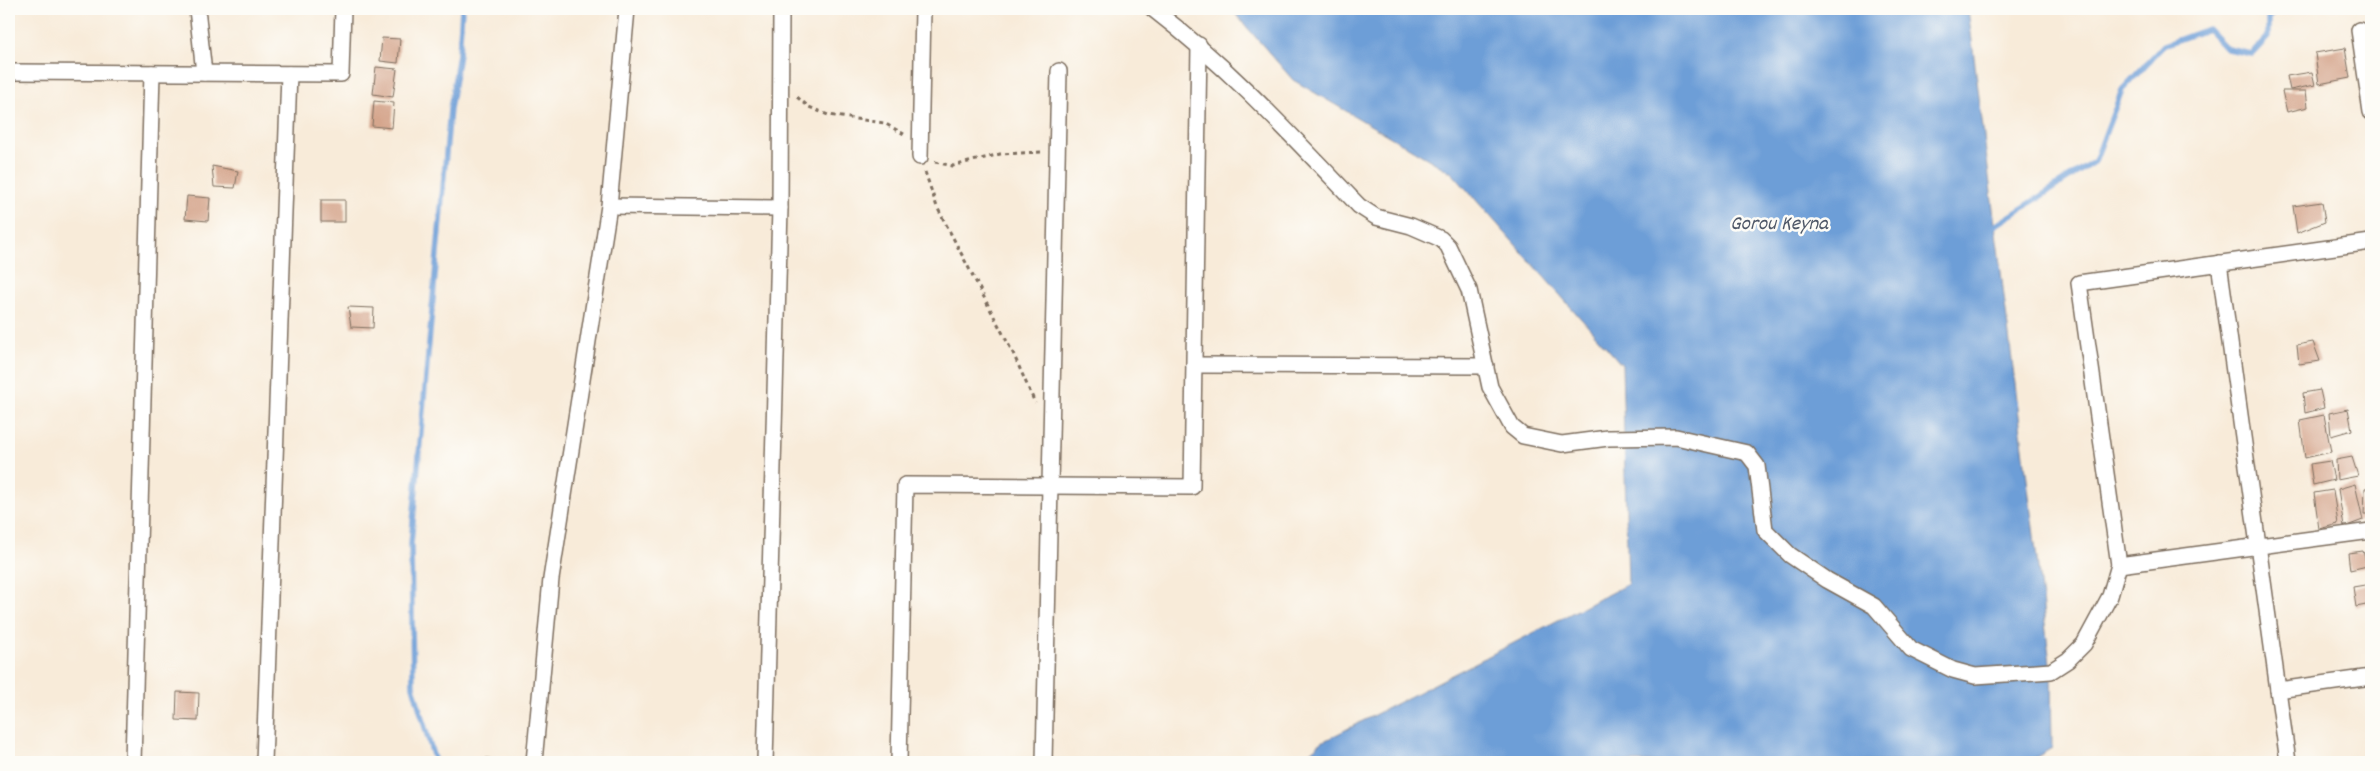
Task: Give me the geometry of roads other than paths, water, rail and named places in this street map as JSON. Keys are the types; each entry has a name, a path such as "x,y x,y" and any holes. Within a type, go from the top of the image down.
{"street":[{"path":"197,9 204,73"},
{"path":"9,72 341,74 343,9"},
{"path":"534,762 551,579 609,206 627,9"},
{"path":"765,762 780,208 780,9"},
{"path":"920,157 923,9"},
{"path":"1153,9 1200,45 1257,98 1359,206 1376,217 1412,226 1441,238 1448,246 1469,290 1490,387 1512,427 1524,436 1562,444 1608,438 1676,437 1747,452 1757,466 1764,530 1790,555 1827,580 1874,606 1912,649 1953,670 1975,676 2051,671 2068,660 2084,644 2110,596 2120,565 2079,283 2371,242"},
{"path":"2359,30 2371,112"},
{"path":"899,762 905,484 1192,487 1200,45"},
{"path":"1044,762 1059,71"},
{"path":"133,762 152,73"},
{"path":"264,762 289,74"},
{"path":"609,206 780,208"},
{"path":"2219,264 2288,762"},
{"path":"1194,365 1486,366"},
{"path":"2120,565 2371,531"},
{"path":"2278,690 2371,677"}],"water":[{"name":"Gorou Keyna","path":"1231,9 1968,9 2051,671 2052,748 2028,762 1298,762 1322,742 1628,584 1622,365 1452,173 1293,80"}],"waterway":[{"path":"435,762 413,686 411,544 450,109 459,54 462,9"},
{"path":"1990,229 2095,161 2122,90 2164,45 2208,29 2227,49 2252,54 2268,37 2268,18 2278,9"}]}
